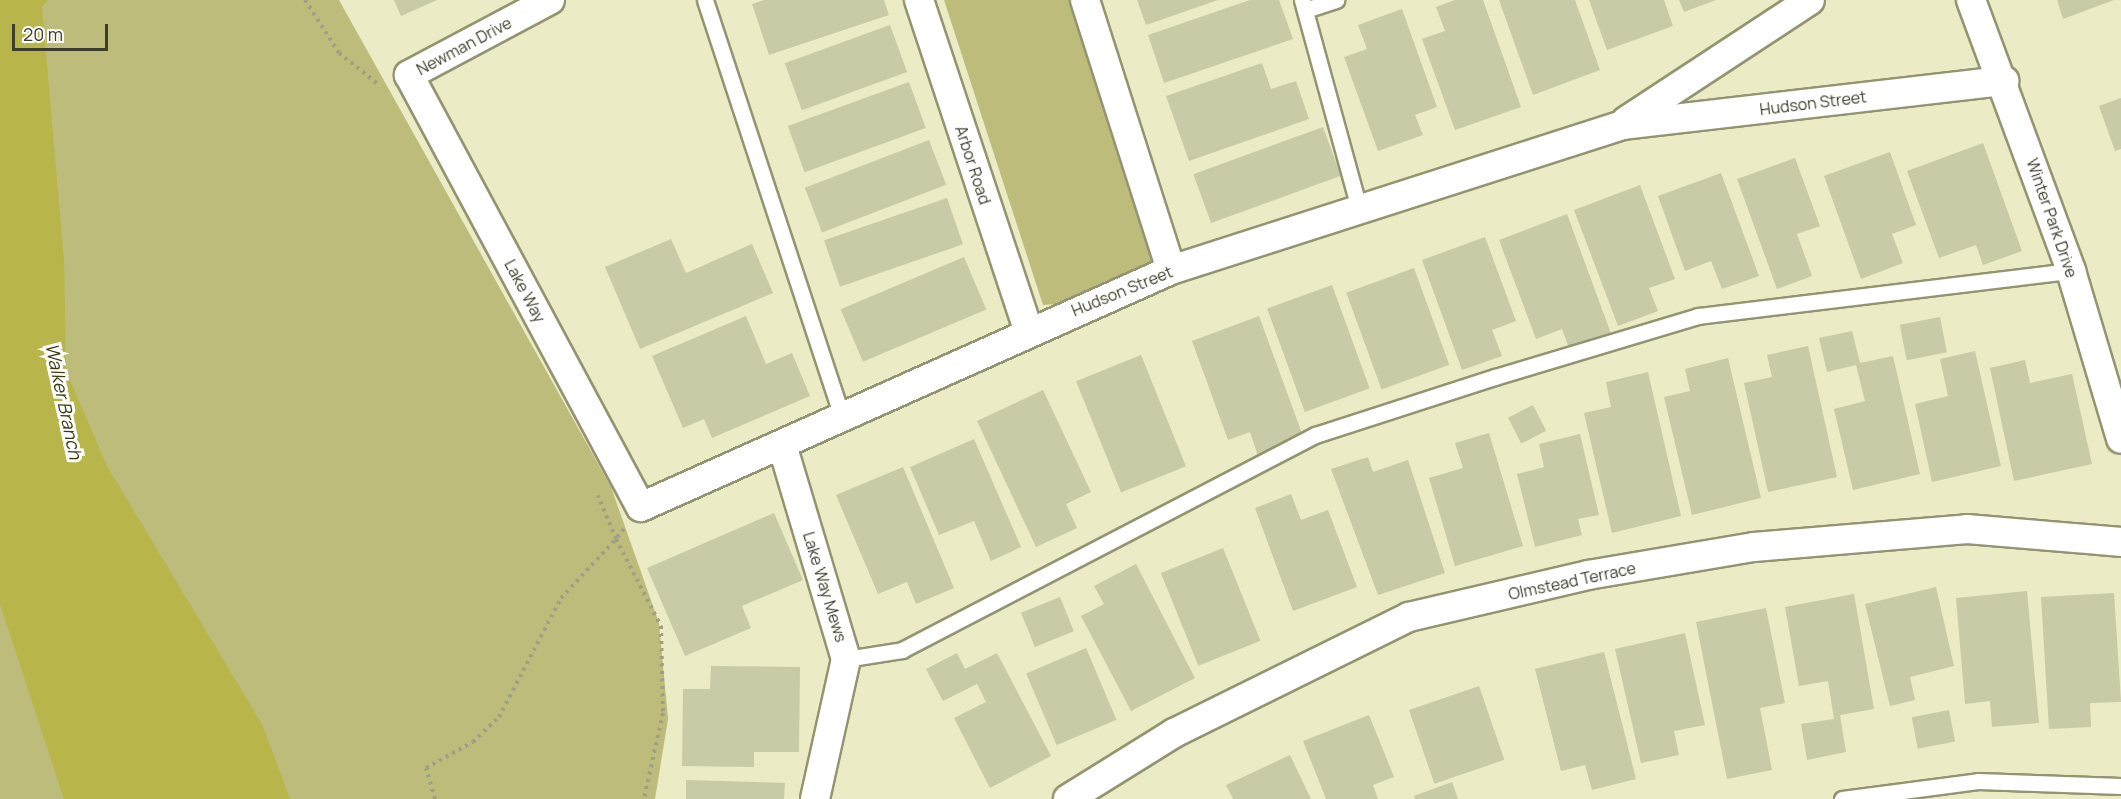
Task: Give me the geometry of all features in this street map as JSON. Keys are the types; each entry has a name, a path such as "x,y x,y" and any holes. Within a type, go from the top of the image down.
{"street":[{"name":"Newman Drive","path":"409,75 550,0"},
{"name":"Arbor Road","path":"918,0 1028,330"},
{"path":"1085,0 1171,270"},
{"name":"Hudson Street","path":"1622,125 1810,0"},
{"name":"Winter Park Drive","path":"1971,0 2004,81 2071,271 2121,439"},
{"name":"Lake Way","path":"409,75 641,507"},
{"name":"Hudson Street","path":"641,507 783,448 842,417 1028,330 1171,270 1622,125 2004,81"},
{"name":"Lake Way Mews","path":"783,448 846,659 815,799"},
{"name":"Olmstead Terrace","path":"1068,799 1174,733 1409,617 1588,575 1754,547 1967,529 2121,542"}],"lane":[{"path":"705,0 842,417"},
{"path":"1336,0 1303,5 1359,209"},
{"path":"846,659 902,651 1315,435 1496,377 1698,316 2071,271"},
{"path":"1842,799 1978,781 2121,786"}],"path":[{"path":"305,0 339,53 385,90"},
{"path":"593,486 616,539 661,626 663,713 644,799"},
{"path":"435,799 426,768 473,742 499,717 561,598 616,539"}],"shaded area":[{"path":"0,0 339,0 611,487 659,623 668,719 655,799 0,799"},
{"path":"944,0 1077,0 1158,260 1154,268 1070,303 1043,305"}],"water":[{"name":"Walker Branch","path":"0,0 48,0 42,7 64,261 66,371 107,466 263,726 290,799 64,799 0,604"}],"building":[{"path":"394,0 437,0 401,16"},
{"path":"764,0 884,0 889,15 769,55 752,4"},
{"path":"1137,0 1218,0 1146,25"},
{"path":"1250,0 1279,0 1293,39 1164,83 1148,35"},
{"path":"1455,0 1483,0 1521,107 1455,130 1422,39 1445,31 1436,7"},
{"path":"1499,0 1575,0 1600,70 1533,95"},
{"path":"1589,0 1664,0 1673,26 1607,50"},
{"path":"1679,0 1716,0 1684,12"},
{"path":"2057,0 2114,0 2063,19"},
{"path":"1402,9 1437,107 1415,115 1423,135 1378,151 1344,57 1367,49 1358,25"},
{"path":"890,25 907,72 802,110 785,63"},
{"path":"1262,63 1271,89 1296,81 1309,119 1189,161 1166,96"},
{"path":"909,82 926,128 805,172 788,126"},
{"path":"2121,98 2121,149 2115,151 2099,106"},
{"path":"1323,127 1341,176 1211,223 1193,174"},
{"path":"929,140 946,185 822,232 805,188"},
{"path":"1983,143 2022,251 1983,265 1976,245 1939,258 1907,171"},
{"path":"1890,152 1916,225 1892,234 1903,263 1861,279 1824,176"},
{"path":"1795,158 1820,226 1797,234 1812,276 1777,289 1737,179"},
{"path":"1721,173 1759,276 1722,289 1711,261 1685,271 1658,196"},
{"path":"1640,185 1675,279 1649,288 1658,311 1618,326 1574,210"},
{"path":"947,198 963,244 840,287 824,240"},
{"path":"1567,214 1613,339 1571,354 1562,329 1536,339 1499,240"},
{"path":"1485,237 1516,321 1492,330 1502,356 1462,370 1422,260"},
{"path":"671,239 686,273 752,244 773,293 640,349 605,267"},
{"path":"964,257 986,309 863,362 841,309"},
{"path":"1414,268 1449,365 1382,389 1346,293"},
{"path":"1332,285 1370,388 1305,412 1267,309"},
{"path":"746,316 766,364 792,353 810,396 712,438 704,419 683,428 652,356"},
{"path":"1259,316 1304,439 1258,456 1250,432 1228,440 1192,341"},
{"path":"1940,317 1947,352 1907,360 1900,325"},
{"path":"1852,331 1860,363 1893,356 1920,474 1853,490 1834,409 1865,401 1856,365 1827,372 1819,338"},
{"path":"1808,346 1837,477 1768,492 1744,383 1772,377 1767,355"},
{"path":"1975,351 2001,466 1932,482 1915,404 1948,396 1940,359"},
{"path":"1141,355 1186,466 1121,492 1076,381"},
{"path":"1728,358 1761,498 1692,515 1664,397 1690,391 1685,369"},
{"path":"2025,360 2030,383 2072,374 2092,464 2014,481 1990,368"},
{"path":"1648,372 1681,516 1612,533 1584,413 1611,407 1606,382"},
{"path":"1043,390 1091,492 1066,504 1077,528 1036,547 977,421"},
{"path":"1533,405 1546,431 1521,444 1508,418"},
{"path":"1489,433 1523,546 1455,566 1429,478 1463,468 1455,443"},
{"path":"1580,434 1599,515 1578,519 1582,535 1535,547 1517,474 1544,467 1539,444"},
{"path":"974,439 1021,547 991,561 974,521 939,535 910,467"},
{"path":"1368,457 1373,472 1408,460 1445,573 1378,595 1331,469"},
{"path":"903,467 954,588 916,604 907,582 878,594 836,495"},
{"path":"1291,494 1301,520 1328,510 1357,587 1293,611 1255,508"},
{"path":"774,513 803,580 742,606 751,628 685,656 647,568"},
{"path":"1223,548 1260,641 1198,666 1161,573"},
{"path":"1136,564 1195,678 1131,711 1081,616 1104,604 1094,586"},
{"path":"1936,587 1954,666 1910,677 1915,700 1890,706 1865,604"},
{"path":"2027,591 2039,723 1992,727 1990,701 1965,704 1956,598"},
{"path":"2114,593 2121,702 2090,703 2091,727 2049,729 2041,597"},
{"path":"1854,594 1874,709 1840,715 1846,752 1807,760 1801,724 1834,719 1828,681 1799,686 1785,607"},
{"path":"1060,597 1074,631 1035,647 1021,613"},
{"path":"1766,608 1785,703 1760,708 1772,770 1727,779 1696,622"},
{"path":"1685,633 1705,725 1674,731 1679,755 1641,763 1615,649"},
{"path":"1086,648 1116,720 1057,745 1026,673"},
{"path":"1604,652 1636,779 1592,790 1585,765 1561,771 1535,669"},
{"path":"957,653 965,669 997,653 1051,756 990,788 954,718 986,702 977,684 943,701 926,669"},
{"path":"711,666 800,667 799,752 754,752 754,767 682,766 683,689 710,689"},
{"path":"1479,686 1504,760 1434,784 1409,710"},
{"path":"1949,710 1955,741 1918,749 1912,717"},
{"path":"1369,715 1394,777 1373,785 1378,799 1326,799 1303,741"},
{"path":"1290,755 1311,799 1233,799 1226,785"},
{"path":"686,780 785,783 784,799 686,799"},
{"path":"1452,782 1458,799 1415,799 1414,796"}]}
